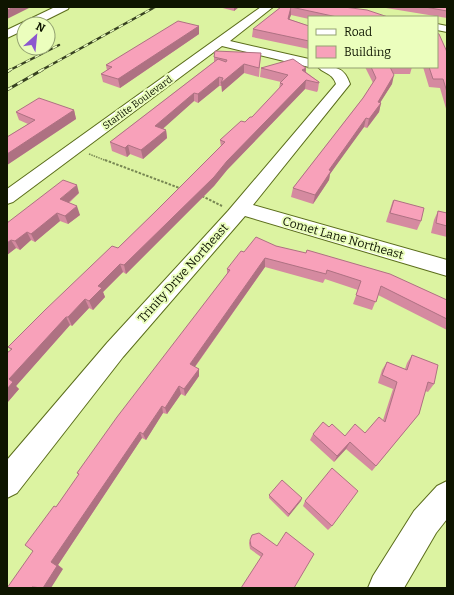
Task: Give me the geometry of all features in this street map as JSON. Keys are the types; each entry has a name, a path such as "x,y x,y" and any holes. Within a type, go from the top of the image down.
{"street":[{"name":"Starlite Boulevard","path":"7,198 268,7"},
{"path":"41,9 59,9"},
{"path":"45,16 59,9"},
{"path":"219,42 308,63"},
{"name":"Trinity Drive Northeast","path":"7,483 115,350 237,211 340,88 343,84 342,78 337,73 327,68"},
{"name":"Comet Lane Northeast","path":"237,211 447,268"},
{"path":"386,588 425,522 447,496"}],"path":[{"path":"74,149 189,192"},
{"path":"196,194 237,211"}],"building":[{"path":"7,7 14,7 7,10"},
{"path":"281,7 291,7 288,19 308,26 308,41 253,29"},
{"path":"291,7 344,7 367,10 385,16 332,16"},
{"path":"425,7 447,7 447,11"},
{"path":"178,21 199,26 118,79 101,74 112,67 106,65"},
{"path":"438,34 447,52 447,92 443,79 433,79 429,68 438,68"},
{"path":"215,51 261,53 259,68 244,64 221,83 223,78 219,77 198,94 194,93 155,126 166,130 141,150 128,145 125,148 110,142 218,59 226,62 227,60 214,57"},
{"path":"293,59 306,68 302,70 319,83 306,80 227,161 214,177 124,265 120,264 98,286 102,288 89,301 85,299 68,317 66,317 9,379 13,382 7,389 7,353 12,349 8,347 112,246 118,248 225,142 220,140 241,121 245,122 252,117 283,84 280,83 288,75 261,68"},
{"path":"371,68 390,68 394,75 378,102 381,103 369,119 366,118 329,170 331,171 315,195 293,188 363,98 376,78"},
{"path":"39,98 74,110 7,154 7,137 35,120 16,112"},
{"path":"63,180 77,185 60,199 77,206 65,216 57,213 31,234 27,232 15,241 11,240 7,243 7,223"},
{"path":"394,200 424,208 421,221 390,213"},
{"path":"438,211 447,213 447,226 436,223"},
{"path":"256,237 276,246 306,253 307,250 390,274 447,300 447,319 381,286 376,302 356,295 361,281 327,270 326,274 265,258 190,364 199,369 184,389 179,386 165,408 162,406 143,434 140,432 51,562 57,566 43,588 7,588 33,551 25,545 54,506 56,507 79,474 77,473 117,417 230,270 227,269 241,251 244,252"},
{"path":"412,355 438,365 434,384 428,382 419,414 376,466 350,442 337,456 313,434 323,422 329,427 332,424 345,436 355,424 365,433 379,417 385,422 397,382 382,375 387,362 407,370"},
{"path":"332,468 358,491 332,526 305,501"},
{"path":"282,480 302,498 289,514 269,495"},
{"path":"286,532 314,554 294,588 241,588 263,554 251,546 250,540 252,535 259,533 277,546"}],"railway":[{"path":"40,71 155,7"},
{"path":"8,71 59,45"},
{"path":"7,90 42,70"}]}
